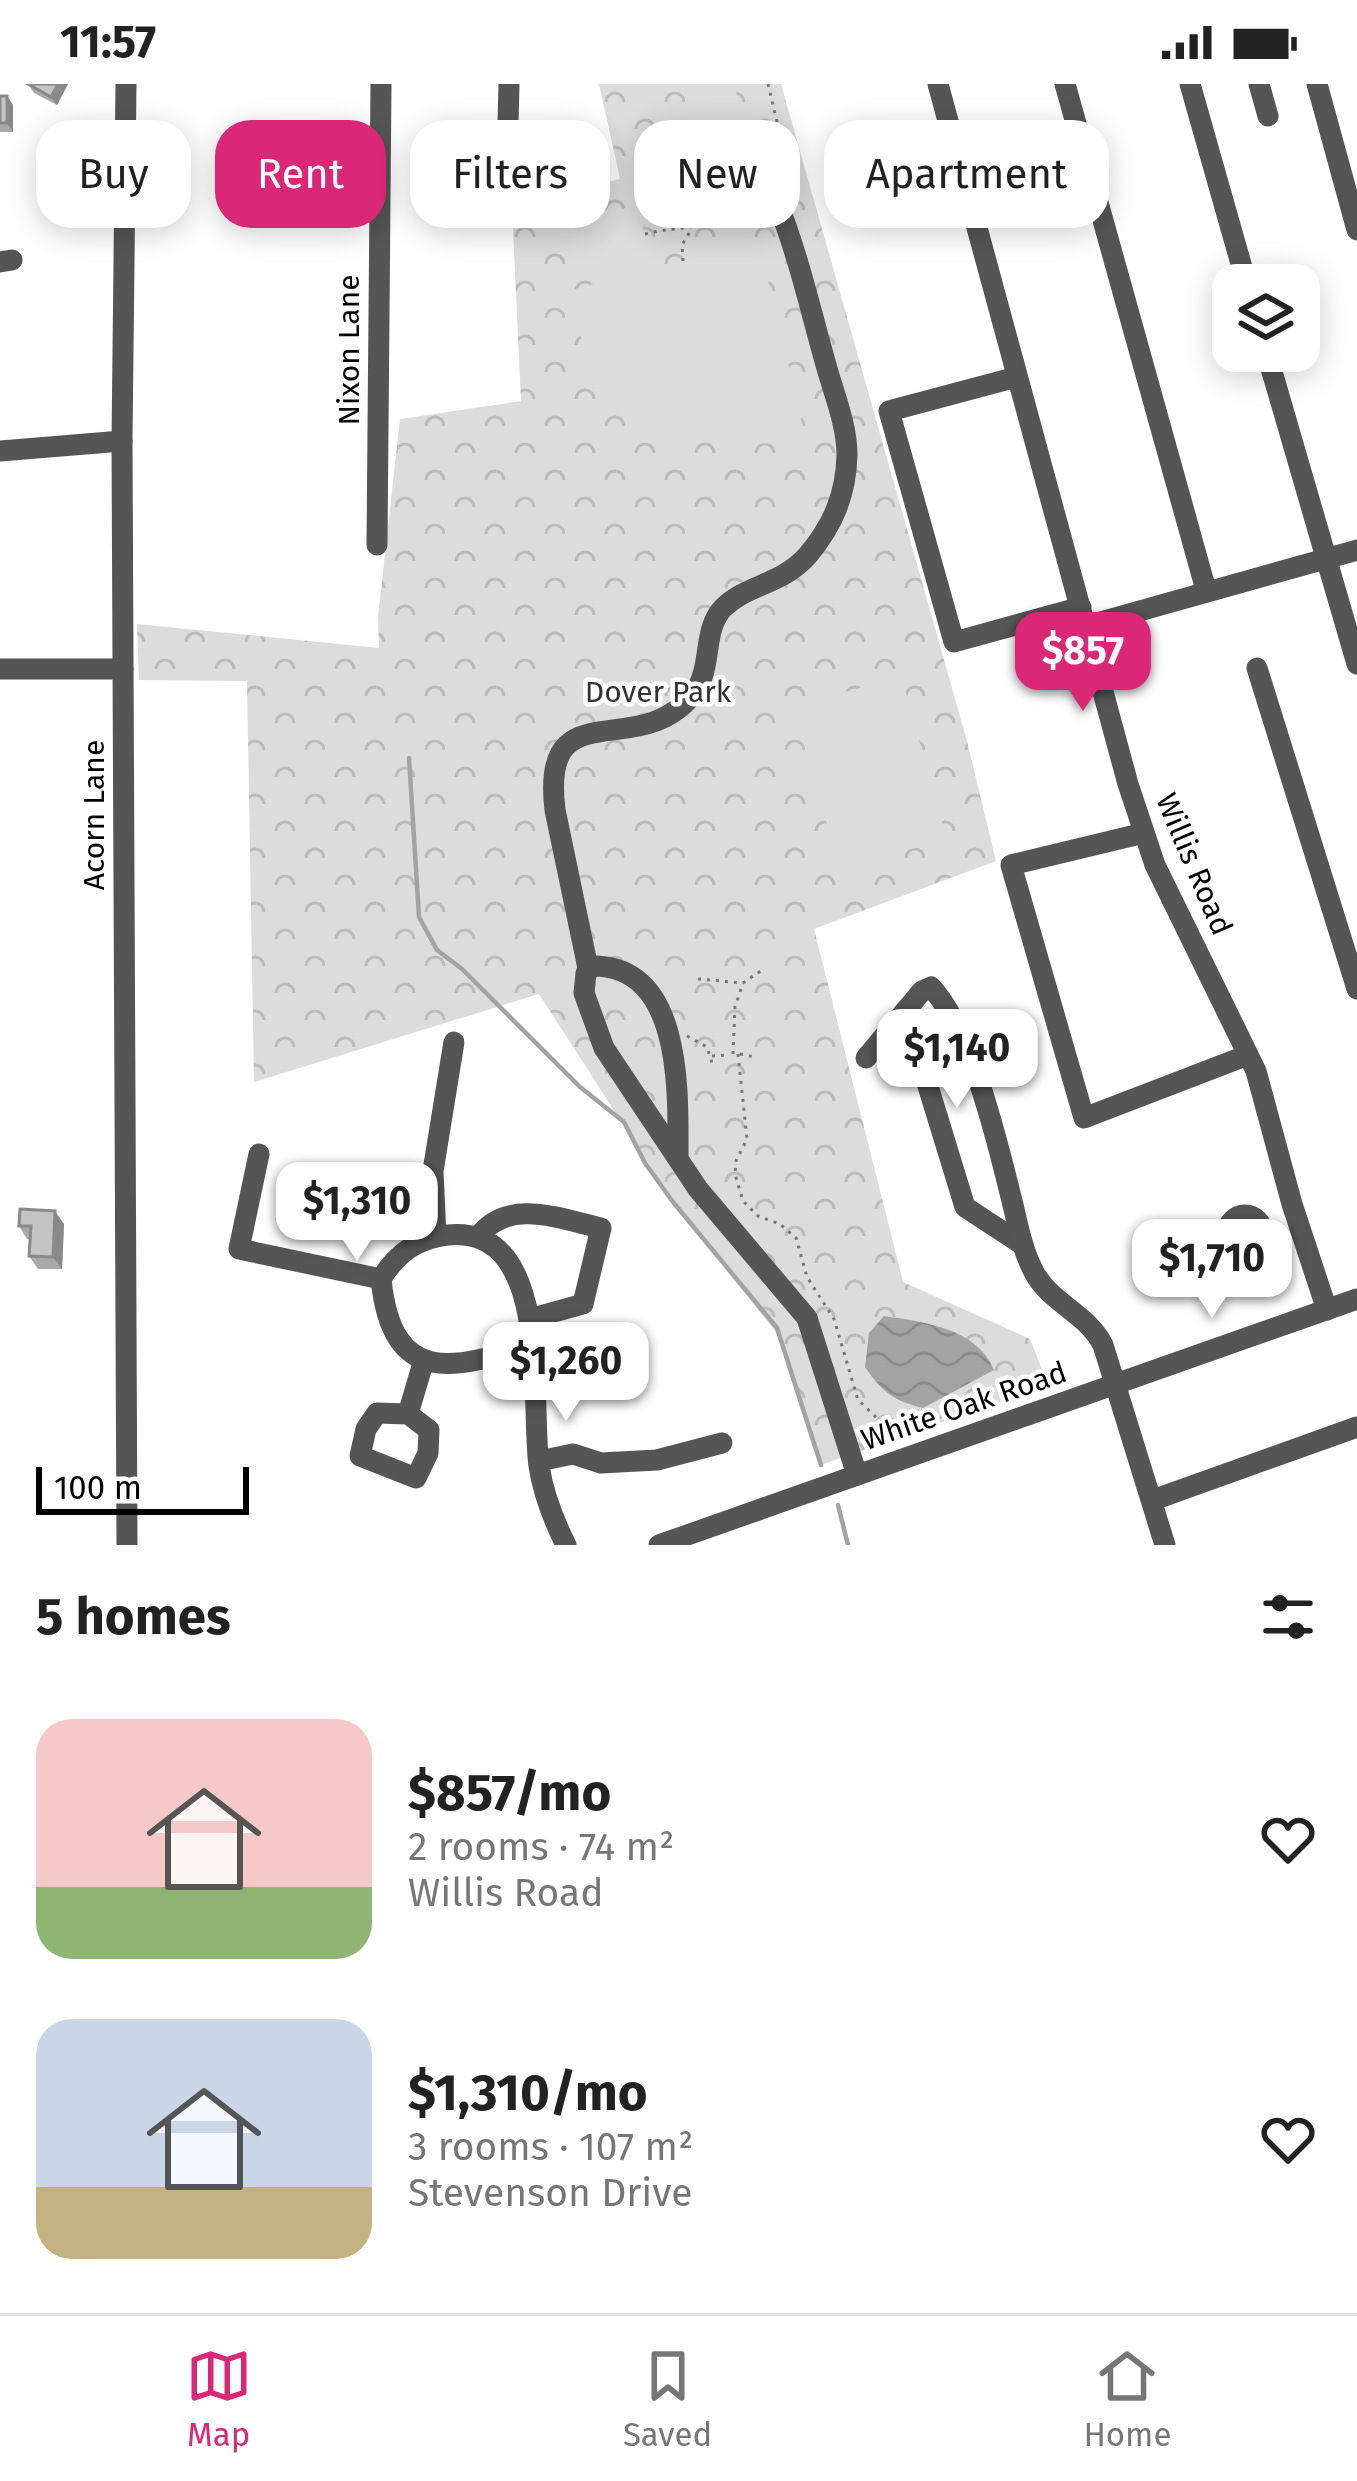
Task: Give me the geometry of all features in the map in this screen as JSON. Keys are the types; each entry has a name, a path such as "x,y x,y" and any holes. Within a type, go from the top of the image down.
{"street":[{"name":"Acorn Lane","path":"126,84 122,441 127,1545"},
{"name":"Nixon Lane","path":"377,545 380,84"},
{"path":"508,120 509,84"},
{"path":"1064,84 1206,590"},
{"path":"1190,84 1241,264"},
{"path":"1259,84 1268,116"},
{"path":"1317,84 1357,230"},
{"name":"Willis Road","path":"944,85 950,120"},
{"path":"785,228 846,440 842,500 836,517 804,560 774,583 743,593 718,614 703,678 676,711 645,728 586,733 564,747 552,785 588,968 584,993 597,1035 711,1205 807,1318 857,1475"},
{"name":"Willis Road","path":"977,228 1144,833 1155,865 1248,1055 1327,1310"},
{"path":"1272,372 1357,664"},
{"path":"1017,377 889,411 954,642 1206,590 1357,550"},
{"path":"0,452 122,441"},
{"path":"1257,668 1357,989"},
{"path":"0,670 123,669"},
{"path":"1144,833 1011,865 1084,1118 1248,1055"},
{"path":"588,968 608,966 629,975 656,1003 676,1071 678,1158"},
{"path":"866,1058 922,991 931,988 942,999 997,1137 1023,1245 1042,1285 1098,1334 1165,1545"},
{"path":"905,1011 964,1207 1023,1245"},
{"path":"436,1237 433,1171 454,1042"},
{"path":"259,1154 239,1249 381,1279"},
{"path":"478,1237 507,1213 538,1214 601,1228 583,1304 529,1319"},
{"path":"1262,1227 1296,1216"},
{"path":"535,1342 457,1366 424,1360 391,1330 381,1279 403,1251 436,1237 468,1233 503,1252 535,1342 539,1462 566,1545"},
{"name":"White Oak Road","path":"659,1545 1357,1299"},
{"path":"408,1414 424,1360"},
{"path":"1153,1501 1357,1427"},
{"path":"539,1462 573,1454 601,1463 657,1460 722,1443"}],"path":[{"path":"768,84 776,120"},
{"path":"645,234 691,228"},
{"path":"683,260 682,245 691,228"},
{"path":"698,979 742,983 765,968"},
{"path":"742,983 735,1007 735,1054 747,1139 736,1161 743,1201 758,1216 780,1224 796,1238 807,1277 834,1319 858,1400 901,1442"},
{"path":"682,1030 707,1047 712,1059 735,1054 754,1057"}],"green space":[{"name":"Dover Park","path":"599,84 781,84 791,120 634,120 634,228 800,228 800,151 967,741 996,861 814,929 903,1282 1030,1339 1048,1385 821,1465 783,1341 673,1202 539,994 254,1082 247,681 139,680 137,624 379,648 378,617 400,419 521,401 513,228 610,228 610,182 620,179"},
{"path":"735,88 744,120 720,120 713,94"},
{"path":"705,96 712,120 688,120 683,102"},
{"path":"675,104 679,120 655,120 652,110"},
{"path":"634,206 634,228 643,228 652,260 582,281 567,228 610,228 610,212"},
{"path":"749,243 761,251 806,439 720,442 684,434 652,419 624,398 600,369 579,334 563,292"},
{"path":"901,676 947,839 840,869 793,707"}],"water":[{"path":"884,1316 962,1336 986,1356 994,1370 923,1408 896,1399 865,1367 869,1333"}],"building":[{"path":"28,84 58,84 51,97"},
{"path":"0,96 7,96 7,123 0,123"},
{"path":"20,1209 55,1211 53,1257 29,1256 31,1226 19,1226"}],"waterway":[{"path":"409,758 419,917 437,950 580,1087 624,1122 673,1202 777,1328 821,1465"},
{"path":"838,1505 848,1545"}]}
